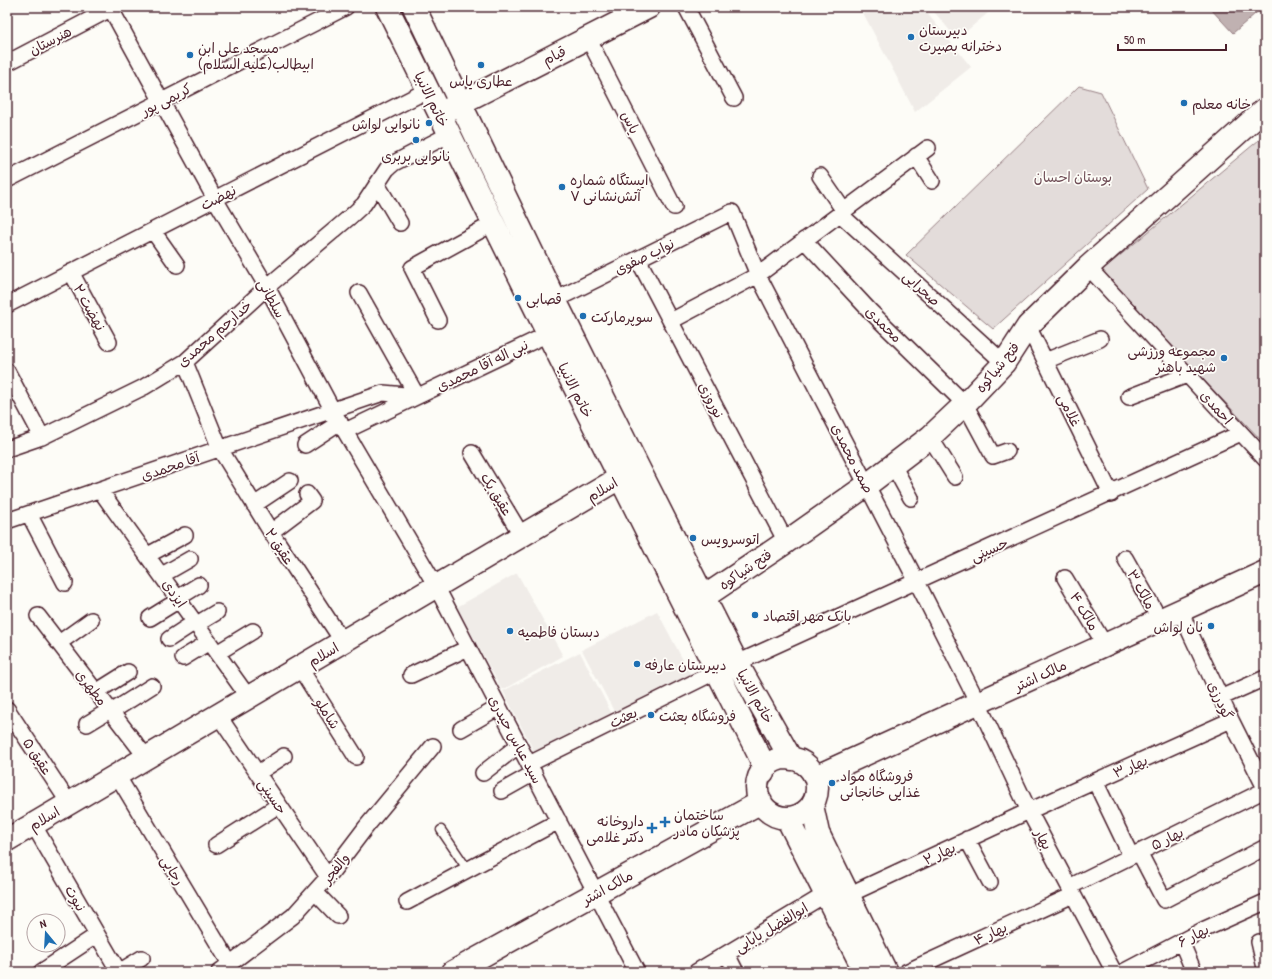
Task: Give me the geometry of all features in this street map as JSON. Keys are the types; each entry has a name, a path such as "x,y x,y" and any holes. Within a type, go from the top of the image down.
{"street":[{"name":"کریمی پور","path":"7,180 346,7"},
{"name":"خاتم الانبیا","path":"387,7 548,334 704,597 737,663 792,759"},
{"name":"خاتم الانبیا","path":"415,7 555,300 717,671 761,759 763,772"},
{"path":"686,7 734,98"},
{"name":"سلطانی","path":"112,8 161,101 266,287 339,421 436,586"},
{"name":"هنرستان","path":"7,63 112,8"},
{"name":"قیام","path":"440,113 588,38 643,8"},
{"name":"یاس","path":"588,38 674,207"},
{"name":"نهضت","path":"7,305 428,90"},
{"name":"فتح شیاکوه","path":"704,597 867,485 930,437 965,404 1004,362 1028,326 1088,267 1265,109"},
{"name":"خدارحم محمدی","path":"7,449 42,437 144,387 186,362 266,287 364,204 387,169 450,134"},
{"path":"671,321 758,275 922,152 932,181"},
{"name":"صحرایی","path":"820,176 842,212 1004,362"},
{"path":"377,184 400,223"},
{"name":"نواب صفوی","path":"555,300 732,212"},
{"name":"صمد محمدی","path":"732,212 758,275 978,703"},
{"path":"438,320 412,268 494,223"},
{"path":"152,230 177,265"},
{"name":"محمدی","path":"804,240 870,311 965,404 993,456 1006,451"},
{"name":"نوروزی","path":"638,259 786,542"},
{"name":"احمدی","path":"1088,267 1265,459"},
{"name":"نهضت ۲","path":"71,272 109,342"},
{"path":"359,293 417,396"},
{"name":"غلامی","path":"1028,326 1111,494"},
{"name":"نبی اله آقا محمدی","path":"339,421 417,396 548,334"},
{"path":"1045,360 1100,339"},
{"name":"عقیق ۲","path":"186,362 220,449 271,532 343,642"},
{"path":"7,371 42,437"},
{"path":"1129,397 1187,374"},
{"path":"304,445 383,393 417,396"},
{"name":"آقا محمدی","path":"7,521 220,449 339,421"},
{"name":"حسینی","path":"737,663 1241,434"},
{"path":"930,437 955,477"},
{"name":"عقیق یک","path":"472,453 522,536"},
{"path":"893,465 911,498"},
{"name":"اسلام","path":"7,840 629,472"},
{"path":"254,505 290,482"},
{"name":"ایزدی","path":"100,490 249,698"},
{"path":"271,532 312,502 307,494"},
{"path":"29,514 65,583"},
{"path":"148,555 185,535"},
{"name":"مالک ۳","path":"1125,558 1160,620"},
{"path":"162,575 190,559"},
{"name":"مالک اشتر","path":"815,777 1265,572"},
{"name":"مالک ۴","path":"1065,578 1105,645"},
{"path":"150,618 199,585"},
{"name":"سید عباس حیدری","path":"436,586 637,972"},
{"name":"گودرزی","path":"1180,611 1220,698 1265,789"},
{"path":"169,639 217,612"},
{"name":"مطهری","path":"38,616 146,758"},
{"path":"59,643 91,620"},
{"path":"184,658 252,631"},
{"path":"411,676 468,648"},
{"name":"شاملو","path":"300,668 356,757"},
{"name":"بعثت","path":"502,790 531,768 717,671"},
{"path":"96,692 128,672"},
{"path":"1220,698 1265,678"},
{"path":"87,724 152,686"},
{"name":"بهار","path":"978,703 1029,811 1114,972"},
{"path":"460,729 499,707"},
{"name":"عقیق ۵","path":"7,709 69,803"},
{"name":"حسینی","path":"218,715 328,877"},
{"name":"بهار ۳","path":"1029,811 1231,720"},
{"path":"484,773 519,745"},
{"name":"والفجر","path":"224,968 293,916 328,877 366,827 433,746"},
{"path":"258,773 284,756"},
{"path":"792,759 806,765 815,777 817,787 816,797 812,805 805,812 788,818 779,817 766,809 761,802 758,795 759,779 768,766 775,761 792,759"},
{"name":"رجایی","path":"117,775 224,968"},
{"path":"1095,781 1135,854 1164,900 1264,848"},
{"name":"بهار ۵","path":"1071,891 1135,854 1265,789"},
{"name":"مالک اشتر","path":"453,972 761,802"},
{"path":"216,845 247,833 279,805"},
{"path":"812,805 818,833 886,972"},
{"name":"بهار ۲","path":"848,895 1029,811"},
{"path":"788,818 865,972"},
{"path":"407,902 559,821"},
{"name":"نبوت","path":"33,824 119,972"},
{"path":"967,839 990,882"},
{"name":"بهار ۴","path":"906,972 1071,891"},
{"path":"315,892 338,916"},
{"name":"ابوالفضل بابایی","path":"696,972 826,894"},
{"name":"بهار ۶","path":"1123,972 1205,929 1265,902"},
{"path":"41,972 97,934"},
{"path":"1181,941 1194,972"},
{"path":"1259,942 1265,968"},
{"path":"727,954 736,972"},
{"path":"119,972 142,958"}],"lane":[{"path":"440,830 468,870"}],"shaded area":[{"name":"دبیرستان دخترانه بصیرت","path":"860,7 922,7 971,67 915,112"},
{"path":"930,7 995,7 957,39"},
{"path":"1209,7 1263,7 1233,33"},
{"name":"دبستان فاطمیه","path":"517,573 563,656 502,690 457,607"},
{"name":"دبیرستان عارفه","path":"657,611 692,677 617,717 582,650"},
{"path":"580,652 614,718 537,757 503,691"}],"green space":[{"name":"بوستان احسان","path":"1079,86 1101,92 1148,189 993,329 906,255"},
{"name":"مجموعه ورزشی شهید باهنر","path":"1265,135 1265,444 1100,272"}],"place":[{"name":"دبیرستان دخترانه بصیرت","path":"911,37"},
{"name":"مسجد علی ابن ابیطالب(علیه السلام)","path":"190,55"},
{"name":"عطاری یاس","path":"481,65"},
{"name":"خانه معلم","path":"1184,103"},
{"name":"نانوایی لواش","path":"429,123"},
{"name":"نانوایی بربری","path":"416,140"},
{"name":"ایستگاه شماره ۷ آتش‌نشانی","path":"562,187"},
{"name":"قصابی","path":"518,298"},
{"name":"سوپرمارکت","path":"583,316"},
{"name":"مجموعه ورزشی شهید باهنر","path":"1224,358"},
{"name":"اتوسرویس","path":"693,538"},
{"name":"بانک مهر اقتصاد","path":"755,615"},
{"name":"نان لواش","path":"1211,626"},
{"name":"دبستان فاطمیه","path":"510,631"},
{"name":"دبیرستان عارفه","path":"637,664"},
{"name":"فروشگاه بعثت","path":"651,715"},
{"name":"فروشگاه مواد غذایی خانجانی","path":"832,783"},
{"name":"ساختمان پزشکان مادر","path":"665,822"},
{"name":"داروخانه دکتر غلامی","path":"652,828"}]}
